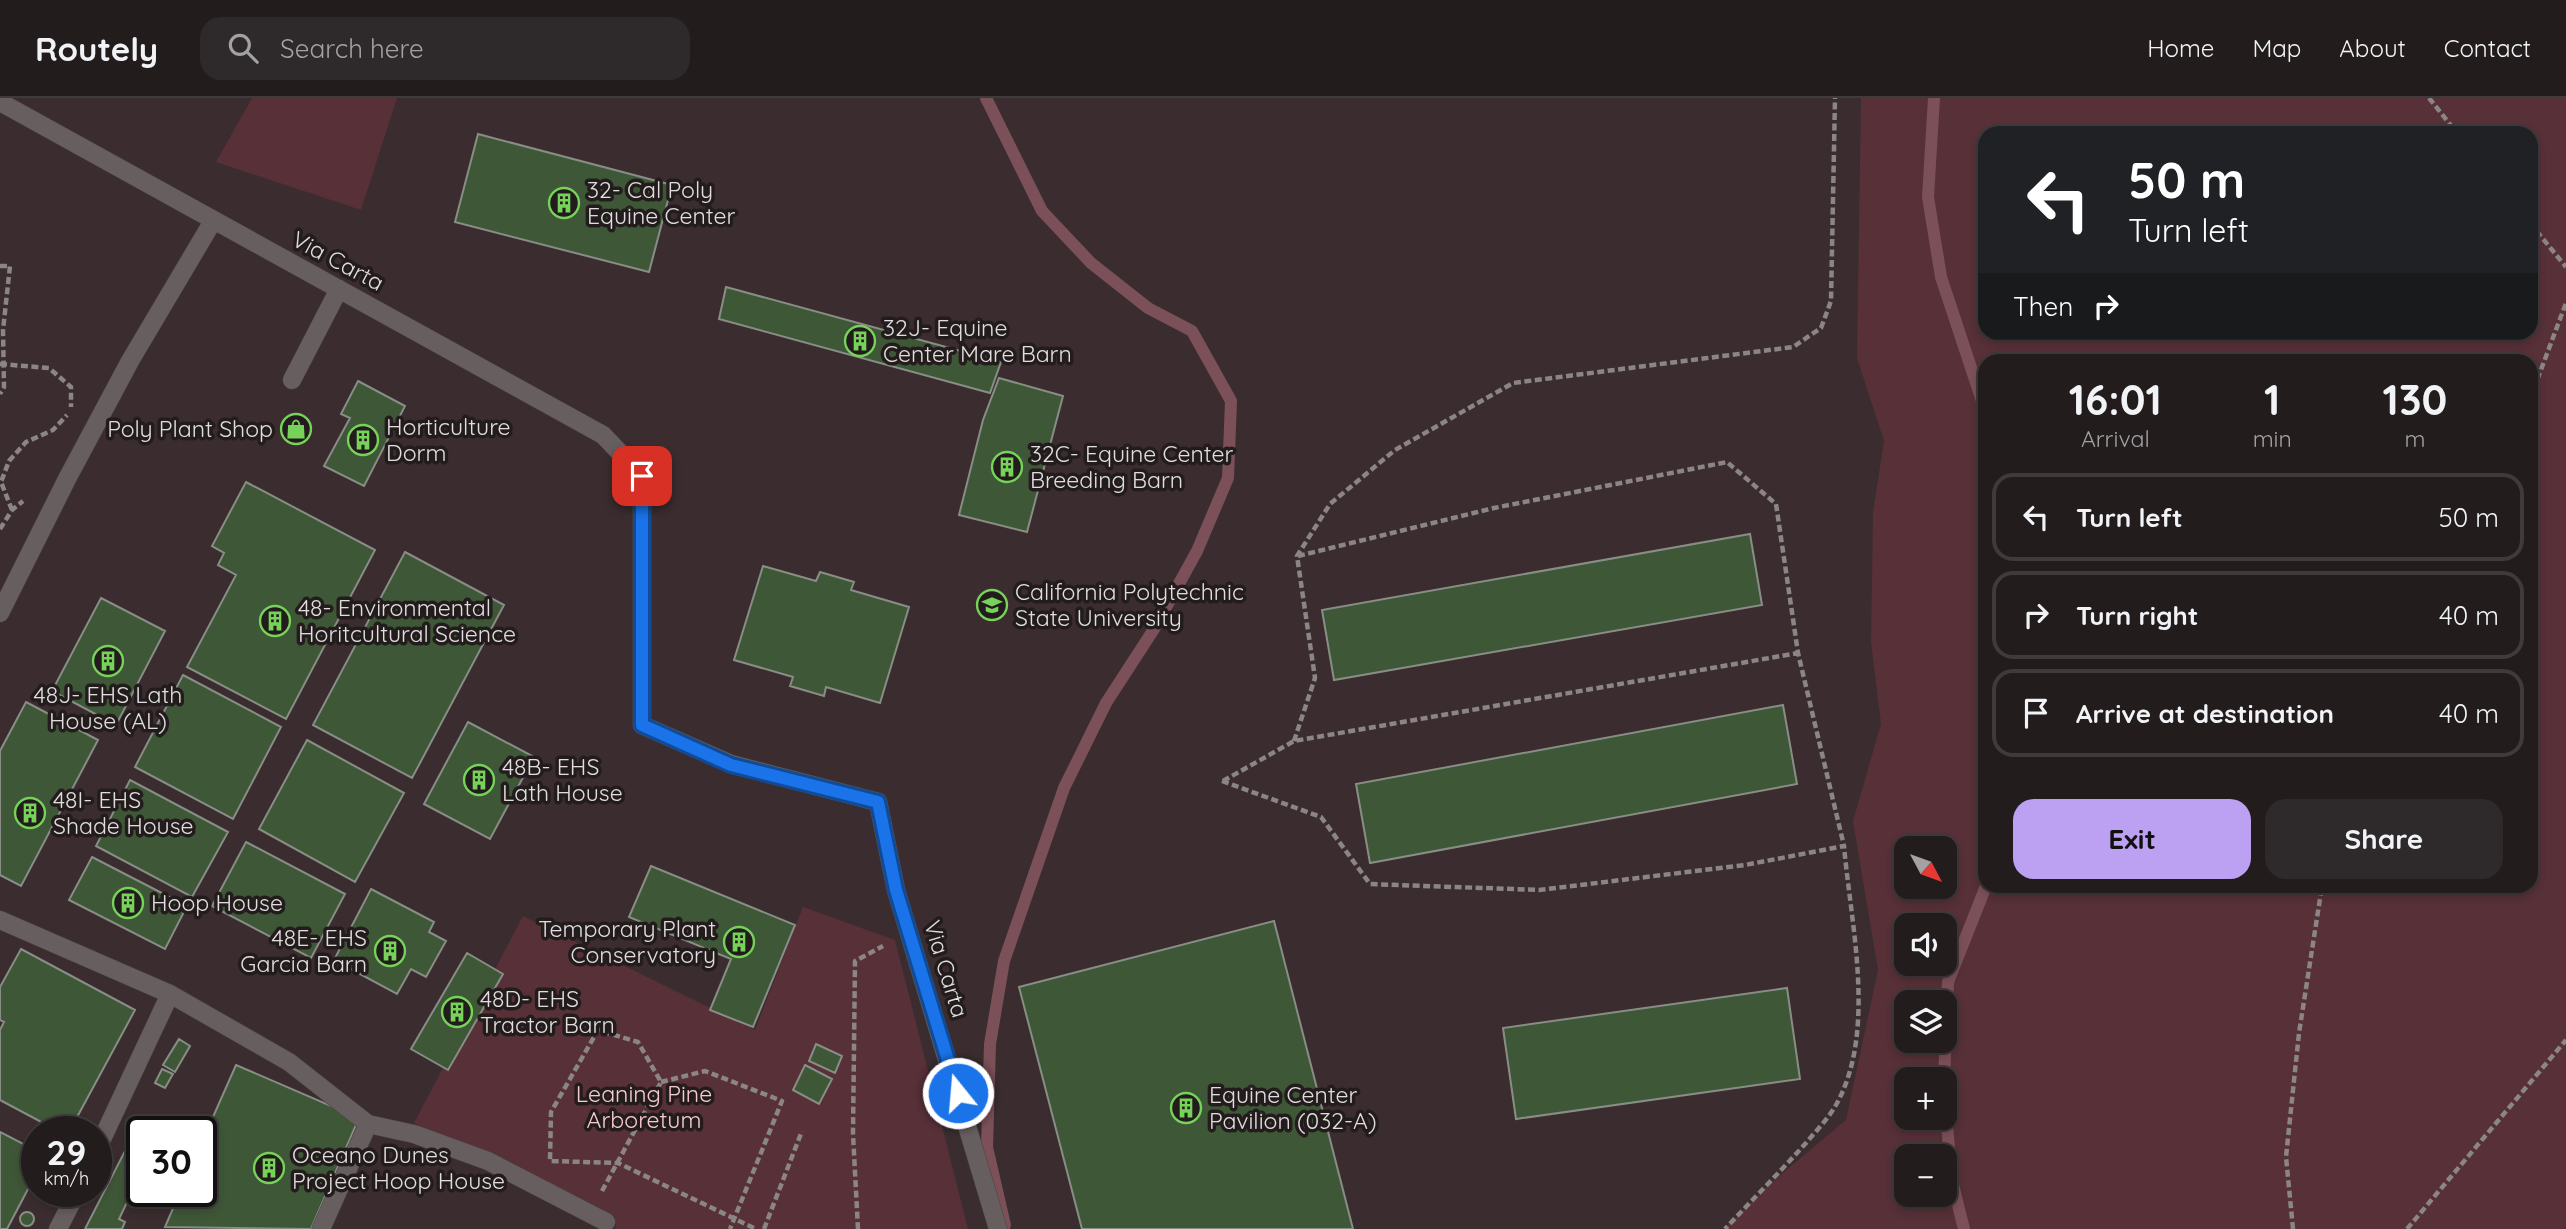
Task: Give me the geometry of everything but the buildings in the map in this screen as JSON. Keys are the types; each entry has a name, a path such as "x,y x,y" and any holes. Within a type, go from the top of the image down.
{"street":[{"name":"Via Carta","path":"0,102 603,435 642,476 642,725 731,765 878,802 896,890 998,1229"},
{"path":"0,612 66,479 130,361 213,221"},
{"path":"292,380 339,289"},
{"path":"0,920 170,994 289,1062 368,1124 414,1134 488,1161 606,1222"},
{"path":"112,1118 170,994"},
{"path":"321,1229 368,1124"},
{"path":"58,1229 69,1207"}],"path":[{"path":"1294,741 1315,677 1297,556 1330,504 1395,450 1513,383 1793,347 1821,328 1831,301 1835,98"},
{"path":"2429,98 2451,126"},
{"path":"2538,233 2566,267"},
{"path":"0,266 10,266 1,364 4,387 0,394"},
{"path":"2538,378 2566,303"},
{"path":"1,364 49,368 71,387 72,404 67,415 53,430 26,442 9,461 1,482 12,510"},
{"path":"1297,556 1494,508 1727,462 1776,504 1798,653 1844,846 1857,954 1858,996 1854,1048 1847,1083 1835,1107 1725,1229"},
{"path":"1798,653 1294,741 1222,781 1321,817 1370,884 1539,890 1745,865 1844,846"},
{"path":"2293,1229 2286,1157 2299,1032 2321,893"},
{"path":"858,1229 853,1134 855,961 909,933"},
{"path":"661,1082 639,1042 598,1030 551,1112 550,1161 618,1164 756,1229"},
{"path":"2407,1229 2566,1040"},
{"path":"618,1164 661,1082 705,1071 782,1101 730,1229"},
{"path":"764,1229 802,1131"}],"shaded area":[{"name":"California Polytechnic State University","path":"0,98 2566,98 2566,1229 0,1229"}],"green space":[{"path":"252,98 397,98 361,210 216,162"},
{"path":"1861,98 2566,98 2566,1229 1724,1229 1771,1183 1846,1120 1878,970 1853,821 1881,724 1871,642 1873,512 1884,441 1857,358"},
{"name":"Leaning Pine Arboretum","path":"803,907 895,940 968,1229 615,1229 616,1225 414,1123 523,916 755,1030"}],"waterway":[{"path":"986,98 1042,211 1091,263 1148,308 1192,331 1231,401 1228,478 1197,551 1154,629 1106,703 1064,788 1004,961 990,1044 987,1147 1005,1225"},
{"path":"1934,98 1928,197 1941,277 1978,389"},
{"path":"1945,1067 1948,982 1983,893"},
{"path":"1947,1130 1952,1181 1964,1229"}],"place":[{"name":"32- Cal Poly Equine Center","path":"564,203"},
{"name":"32J- Equine Center Mare Barn","path":"860,341"},
{"name":"Poly Plant Shop","path":"296,429"},
{"name":"Horticulture Dorm","path":"363,440"},
{"name":"32C- Equine Center Breeding Barn","path":"1007,467"},
{"name":"California Polytechnic State University","path":"992,605"},
{"name":"48- Environmental Horitcultural Science","path":"275,621"},
{"name":"48J- EHS Lath House (AL)","path":"108,661"},
{"name":"48B- EHS Lath House","path":"479,780"},
{"name":"48I- EHS Shade House","path":"30,813"},
{"name":"Hoop House","path":"128,903"},
{"name":"Temporary Plant Conservatory","path":"739,942"},
{"name":"48E- EHS Garcia Barn","path":"390,951"},
{"name":"48D- EHS Tractor Barn","path":"457,1012"},
{"name":"Equine Center Pavilion (032-A)","path":"1186,1108"},
{"name":"Oceano Dunes Project Hoop House","path":"269,1168"}],"route":[{"path":"642,476 642,725 731,765 878,802 896,890 958,1093"}]}
